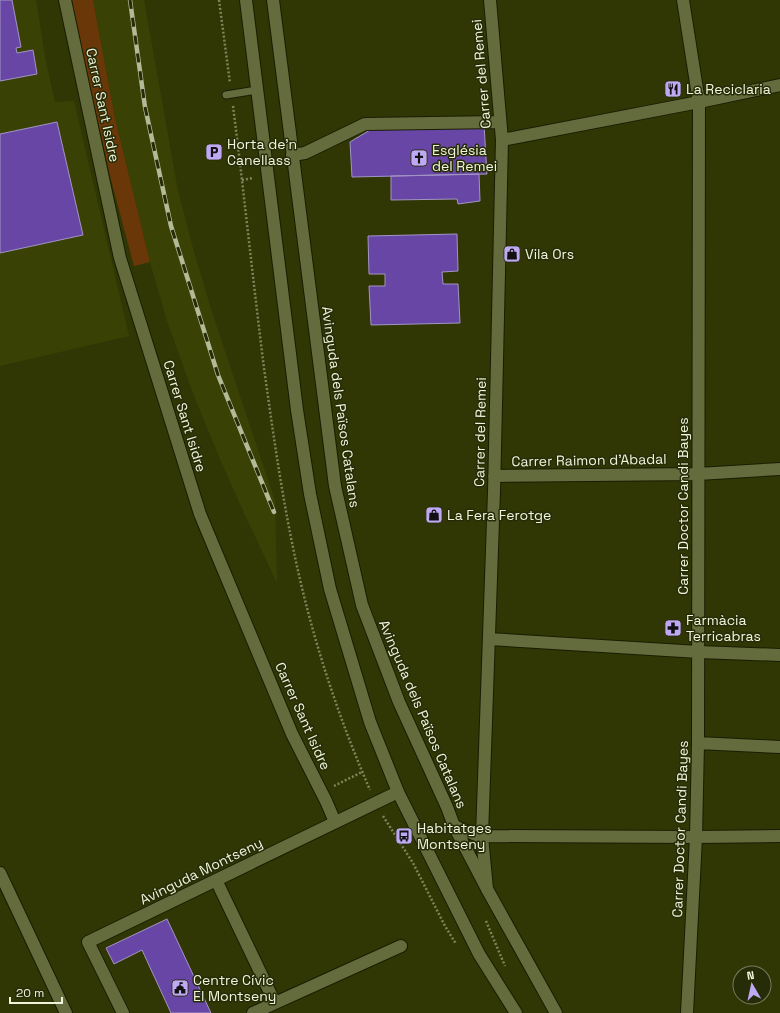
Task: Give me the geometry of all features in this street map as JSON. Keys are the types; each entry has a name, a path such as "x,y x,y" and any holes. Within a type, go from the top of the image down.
{"street":[{"name":"Carrer Sant Isidre","path":"65,0 120,258 200,514 292,734 335,822"},
{"path":"246,0 297,410 310,494 330,589 370,722 398,792 479,954 516,1013"},
{"name":"Avinguda dels Països Catalans","path":"273,0 335,486 362,605 399,702 447,807 454,826 556,1013"},
{"name":"Carrer del Remei","path":"487,889 482,836 490,639 502,140 490,0"},
{"name":"Carrer Doctor Candi Bayes","path":"683,0 699,102 698,743 696,837 687,1013"},
{"path":"502,140 780,85"},
{"path":"292,154 305,153 366,124 500,122"},
{"name":"Carrer Raimon d'Abadal","path":"494,476 698,474 780,469"},
{"path":"490,639 699,652 780,655"},
{"path":"698,743 780,747"},
{"name":"Avinguda Montseny","path":"123,1013 88,942 398,792"},
{"path":"454,826 482,836 780,836"},
{"path":"0,873 66,1013"},
{"path":"216,880 275,1003"},
{"path":"253,1013 401,946"}],"lane":[{"path":"226,95 257,90"}],"path":[{"path":"321,792 362,772"}],"shaded area":[{"path":"0,0 36,0 46,62 55,102 74,101 129,336 0,366"},
{"path":"71,0 93,0 115,118 150,262 134,266 110,176"},
{"path":"93,0 144,0 178,191 211,309 275,501 277,583 219,457 193,393 167,321 150,262 115,118"}],"building":[{"path":"0,0 12,0 21,47 16,48 17,53 33,50 37,74 0,81"},
{"path":"57,122 83,235 0,253 0,134"},
{"name":"Església del Remei","path":"484,125 487,174 352,177 350,142 370,130"},
{"path":"479,174 480,201 458,204 457,199 391,200 391,176"},
{"path":"457,234 458,271 442,272 443,284 458,284 460,323 371,325 369,286 385,286 385,274 369,274 368,236"},
{"name":"Centre Cívic El Montseny","path":"167,919 211,1013 171,1013 142,950 114,964 106,948"}],"railway":[{"path":"130,0 145,107 171,226 218,375 274,512"}],"place":[{"name":"La Reciclaria","path":"673,89"},
{"name":"Horta de'n Canellass","path":"214,152"},
{"name":"Església del Remei","path":"419,158"},
{"name":"Vila Ors","path":"512,254"},
{"name":"La Fera Ferotge","path":"434,515"},
{"name":"Farmàcia Terricabras","path":"673,628"},
{"name":"Habitatges Montseny","path":"404,836"},
{"name":"Centre Cívic El Montseny","path":"180,988"}]}
